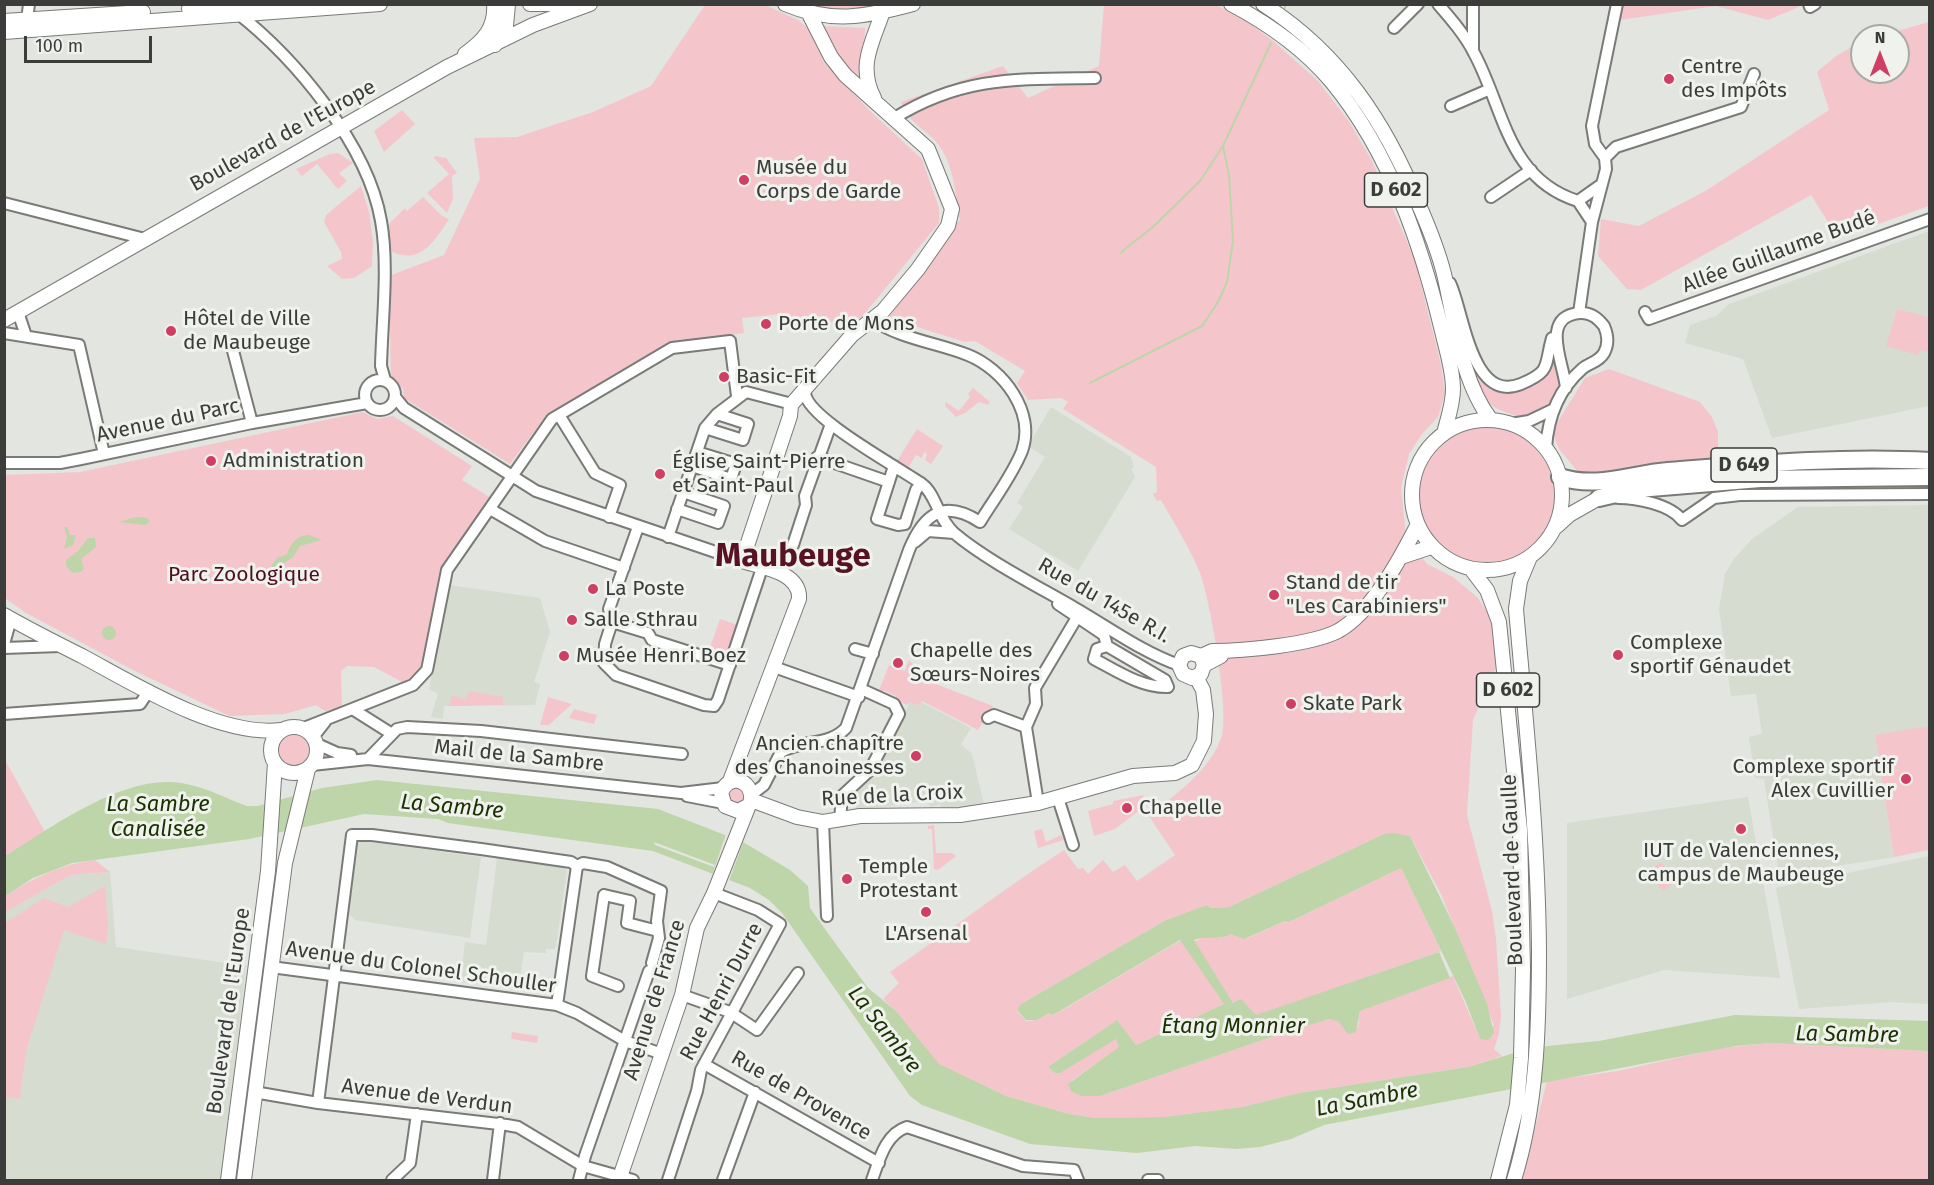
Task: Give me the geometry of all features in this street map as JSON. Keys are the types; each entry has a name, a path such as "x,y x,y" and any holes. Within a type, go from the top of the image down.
{"highway":[{"name":"D 649","path":"1560,477 1580,483 1660,472 1759,464 1834,460 1929,461"},
{"name":"D 649","path":"1599,498 1638,489 1760,479 1929,477"}],"main road":[{"path":"4,21 251,4"},
{"path":"4,32 380,4"},
{"path":"447,67 485,37 493,20 494,4"},
{"path":"494,46 506,26 508,4"},
{"path":"530,4 563,4"},
{"name":"Boulevard de l'Europe","path":"4,320 447,67 533,26 590,4"},
{"path":"784,4 845,19 908,5"},
{"name":"D 602","path":"1232,4 1287,39 1332,82 1364,128 1393,183 1431,283 1452,373 1453,398 1444,433"},
{"name":"D 602","path":"1263,4 1298,28 1326,53 1377,118 1408,177 1442,266 1471,387 1491,420"},
{"path":"735,835 725,806 726,785 764,695 799,599 799,589 793,580 742,561 796,407 852,335 873,320 933,251 951,216 951,201 928,149 878,105 831,57 806,9"},
{"path":"878,105 868,87 865,62 884,9"},
{"path":"1491,420 1524,429 1546,448 1560,477 1562,502 1555,527 1540,549 1530,557 1508,568 1471,569 1449,561 1431,547 1417,526 1411,503 1416,469 1427,449 1444,433 1471,421 1491,420"},
{"name":"D 649","path":"1555,527 1569,514 1599,498"},
{"path":"1193,668 1212,651 1288,644 1336,632 1371,599 1401,557 1417,526"},
{"path":"1401,557 1431,547"},
{"name":"Boulevard de Gaulle","path":"1514,1180 1532,1105 1538,1030 1534,818 1516,609 1520,581 1530,557"},
{"name":"Boulevard de Gaulle","path":"1471,569 1487,590 1499,622 1519,824 1522,1032 1517,1105 1498,1180"},
{"path":"8,617 148,692 220,721 271,749"},
{"name":"Rue de la Croix","path":"726,785 739,781 749,796 797,816 823,822 860,816 960,815 1038,803 1133,776 1175,773 1192,765 1201,751 1206,724 1203,690 1193,668"},
{"path":"725,806 738,811 749,796 744,766 764,695"},
{"path":"220,721 263,732 289,727 312,736 316,759 308,772 285,863 244,1180"},
{"path":"281,730 272,741 271,749 275,763 292,773 308,772"},
{"name":"Boulevard de l'Europe","path":"228,1180 271,846 275,763"},
{"name":"Avenue de France","path":"624,1179 682,995 697,928 717,887 749,796"}],"street":[{"path":"27,20 29,4"},
{"path":"1394,28 1418,4"},
{"path":"1438,4 1474,52 1509,136 1531,170 1539,181 1562,196 1578,201 1592,222"},
{"path":"1473,4 1474,52"},
{"path":"1579,313 1592,222 1606,169 1605,158 1595,144 1592,126 1617,4"},
{"path":"1809,4 1810,7 1815,4"},
{"path":"227,5 290,60 340,128 368,174 382,223 381,380"},
{"path":"1605,158 1616,147 1741,107 1754,74"},
{"path":"893,119 930,98 975,84 1095,78"},
{"path":"1451,106 1488,90"},
{"path":"1491,197 1531,170"},
{"path":"1578,201 1602,184"},
{"path":"4,203 145,239"},
{"name":"Allée Guillaume Budé","path":"1645,312 1649,319 1929,219"},
{"path":"1442,266 1458,300 1474,359 1489,381 1502,386 1514,386 1545,370 1556,330 1565,318 1579,313 1596,317 1607,332 1605,352 1580,371 1552,410 1546,448"},
{"path":"18,312 26,336"},
{"path":"749,796 760,790 777,760 787,749 825,741 844,730 860,693 909,550 922,523 938,513 961,511 980,522 1022,449 1024,421 1016,397 1006,384 978,360 881,326 873,320"},
{"path":"1556,330 1554,339 1560,355 1566,388"},
{"path":"4,333 79,345 104,454"},
{"path":"682,754 481,731 407,727 397,729 368,759 337,753 312,736 328,720 413,685 427,670 447,570 552,419 672,348 730,341 737,396"},
{"path":"232,347 252,423"},
{"path":"381,380 366,387 366,399 376,410 393,401"},
{"path":"381,380 393,387 393,401"},
{"path":"668,537 705,428 717,414 737,396 749,392 796,407"},
{"name":"Avenue du Parc","path":"4,463 60,463 338,407 366,399"},
{"path":"393,401 536,491 742,561"},
{"name":"Rue du 145e R.I.","path":"796,407 831,424 921,483 931,496 938,513 954,533 1010,570 1076,619 1104,635 1107,646 1165,680 1168,687"},
{"path":"1510,424 1529,421 1552,410"},
{"path":"705,428 743,440 748,424 717,414"},
{"path":"559,415 595,473 620,485 609,517"},
{"path":"793,545 806,505 805,496 817,457 831,424"},
{"path":"692,466 731,479 736,464 697,452"},
{"path":"817,457 889,482"},
{"path":"894,466 877,519 902,526 905,524 916,490 921,483"},
{"path":"677,509 718,523 724,506 683,492"},
{"path":"1599,498 1629,498 1672,512 1682,520 1714,498 1740,495 1929,494"},
{"path":"490,509 545,541 624,568"},
{"path":"638,527 609,609 612,622 605,644 604,663 616,675 714,706 762,568"},
{"path":"909,550 921,534 928,531 954,533"},
{"name":"Rue du 145e R.I.","path":"1010,570 1137,644 1193,668"},
{"path":"8,617 4,646 61,646"},
{"path":"1038,803 1026,727 1036,704 1035,688 1076,619"},
{"path":"612,622 648,633 652,640 730,665"},
{"path":"1107,646 1097,649 1094,659 1155,687 1168,687 1193,668"},
{"path":"855,649 873,654"},
{"path":"774,667 894,704 899,714 870,770 842,796 840,820"},
{"path":"4,714 140,704 148,692"},
{"path":"354,710 392,734"},
{"path":"988,718 994,715 1026,727"},
{"name":"Mail de la Sambre","path":"308,772 368,759 681,793 726,785"},
{"path":"681,793 725,806"},
{"path":"1058,798 1073,845"},
{"path":"823,822 827,916"},
{"path":"318,1103 352,835 372,835 482,849 571,862 577,866"},
{"path":"577,866 583,863 607,867 661,891 659,938 579,1180"},
{"path":"557,1005 577,866"},
{"name":"Rue Henri Durre","path":"668,1180 704,1064 730,1012 780,924 771,916 732,899 717,887"},
{"path":"618,986 592,976 604,895 630,901 627,923 658,931"},
{"name":"Avenue du Colonel Schouller","path":"271,967 557,1005 577,1012 625,1041 662,1054"},
{"path":"682,995 730,1012 758,1030 798,973"},
{"name":"Rue de Provence","path":"704,1064 879,1163"},
{"name":"Avenue de Verdun","path":"254,1092 318,1103 518,1127 583,1166 624,1179"},
{"path":"723,1180 755,1092"},
{"path":"392,1180 410,1163 417,1114"},
{"path":"493,1180 500,1124"},
{"path":"872,1180 894,1134 907,1127 1023,1166 1074,1170 1078,1180"},
{"path":"1148,1180 1158,1180"}],"shaded area":[{"path":"1929,231 1929,406 1772,438 1743,359 1685,343 1690,325 1716,316 1729,304"},
{"path":"1051,407 1131,457 1134,468 1131,469 1135,477 1078,571 1009,529 1023,507 1017,503 1045,457 1028,446"},
{"path":"1929,505 1929,726 1875,736 1894,857 1779,875 1764,779 1755,778 1749,737 1762,734 1756,694 1731,696 1719,609 1725,574 1734,559 1752,539 1798,507"},
{"path":"449,585 540,598 550,632 534,682 540,684 535,705 444,706 443,719 431,717 438,694 429,689"},
{"path":"910,702 918,706 921,702 971,728 961,744 972,754 984,804 950,809 941,808 940,804 931,807 926,801 856,810 855,794 874,775"},
{"path":"1748,797 1780,978 1664,970 1567,999 1567,823"},
{"path":"356,840 481,857 470,938 355,920 346,911"},
{"path":"1929,856 1929,1004 1892,1002 1799,1009 1776,888"},
{"path":"497,858 563,867 567,871 556,946 554,949 546,949 546,953 524,952 517,988 460,982 465,942 486,945"},
{"path":"110,872 116,947 246,966 222,1180 5,1180 4,912 71,875"}],"green space":[{"path":"1798,4 1799,7 1768,20 1716,6 1620,20 1623,5"},
{"path":"705,5 765,5 798,20 818,36 823,61 872,113 922,159 939,208 939,223 861,318 791,327 789,313 742,318 744,333 668,343 545,417 510,464 404,398 403,389 391,375 389,276 444,255 480,179 474,138 517,137 593,112 651,86"},
{"path":"817,5 872,5 856,11 820,9"},
{"path":"1104,5 1216,5 1244,19 1317,80 1348,120 1371,159 1415,260 1441,365 1445,393 1438,417 1422,434 1409,454 1401,488 1406,535 1427,564 1453,577 1477,597 1492,619 1496,644 1496,667 1473,720 1467,815 1492,911 1501,1016 1494,1049 1502,1056 1468,1067 1299,1093 1242,1107 1164,1117 1095,1118 1069,1114 1006,1096 947,1069 936,1062 896,1011 883,999 899,983 890,972 1064,850 1078,869 1083,868 1088,874 1103,860 1113,872 1125,865 1137,881 1175,855 1149,816 1192,780 1210,759 1222,735 1221,679 1204,586 1182,536 1161,500 1157,501 1153,494 1157,492 1156,467 1063,409 1068,402 1061,398 1028,400 1017,383 1025,371 975,341 965,342 889,318 943,236 960,220 954,182 945,155 935,141 904,110 901,102 1003,66 1028,98 1099,66","holes":["1384,834 1410,836 1441,894 1494,1025 1480,1039 1453,976 1360,1011 1358,1028 1330,1019 1100,1096 1071,1081 1120,1047 1116,1039 1055,1073 1048,1067 1116,1021 1136,1045 1224,1004 1181,940 1054,1015 1049,1013 1037,1020 1026,1021 1017,1011 1021,1004 1166,920 1207,905 1211,908 1229,907"]},
{"path":"1929,22 1929,206 1833,240 1828,222 1811,195 1641,290 1627,289 1598,256 1601,219 1639,226 1707,190 1829,110 1817,72 1850,48 1850,84 1910,84 1910,27"},
{"path":"822,26 865,28 863,82 840,64"},
{"path":"402,110 415,124 384,152 374,131"},
{"path":"338,153 353,163 339,173 347,181 338,189 317,164 302,176 296,169 330,154"},
{"path":"435,156 446,158 457,173 452,176 453,199 447,213 427,193 449,174 434,158"},
{"path":"361,186 369,212 373,242 372,266 354,278 342,279 327,266 342,259 341,252 324,222 326,215"},
{"path":"423,197 442,216 449,219 425,250 409,256 389,250 389,224 405,208 407,211"},
{"path":"1897,309 1928,317 1929,352 1920,350 1918,355 1886,346"},
{"path":"1555,362 1561,381 1556,396 1547,406 1521,418 1490,404 1482,394 1474,374 1483,383 1493,388 1516,389 1538,379"},
{"path":"1609,369 1700,402 1712,417 1718,432 1718,458 1599,474 1579,473 1559,449 1552,431 1585,378"},
{"path":"973,388 990,402 988,405 979,402 956,417 945,406 946,402 959,411 970,397 968,394"},
{"name":"Parc Zoologique","path":"363,412 377,419 393,416 472,466 462,480 491,498 443,571 422,666 404,683 374,667 347,666 341,671 342,706 334,710 325,711 316,705 285,714 230,716 135,671 26,613 5,598 4,475 80,472"},
{"path":"1486,427 1512,432 1534,447 1549,469 1554,495 1549,521 1534,543 1512,558 1486,563 1460,558 1438,543 1423,521 1418,495 1423,469 1438,447 1460,432"},
{"path":"917,429 943,446 931,464 925,460 927,454 924,452 922,458 916,455 908,468 897,461"},
{"path":"720,619 738,625 727,659 708,653"},
{"path":"909,660 917,668 936,675 933,683 993,706 978,730 922,701 918,706 910,702 907,705 895,699 896,696 883,690 881,694 878,693 889,665 905,671"},
{"path":"469,691 503,697 503,705 449,706 452,695 466,700"},
{"path":"548,697 572,704 549,725 540,725"},
{"path":"574,709 597,715 594,724 569,718"},
{"name":"Complexe sportif Alex Cuvillier","path":"1929,726 1929,850 1894,857 1875,735"},
{"path":"294,735 300,736 308,744 308,756 300,764 294,765 288,764 280,756 279,750 280,744 288,736"},
{"path":"4,758 45,832 4,856"},
{"path":"735,785 744,790 745,800 740,805 729,804 726,791"},
{"path":"1143,795 1145,806 1115,829 1094,836 1088,811 1113,804 1113,801"},
{"path":"934,825 936,853 952,853 956,856 938,870 934,869 932,829 928,829 928,826"},
{"path":"1042,829 1046,842 1061,835 1064,840 1038,848 1034,831"},
{"path":"95,860 110,872 71,875 5,912 5,896 16,889 59,868"},
{"path":"1661,862 1675,882 1663,891 1648,871"},
{"path":"1401,868 1441,951 1256,1016 1241,1000 1233,1003 1194,942 1206,936 1220,938 1231,934 1248,938 1285,921 1289,922"},
{"path":"105,886 108,926 106,944 64,930 26,1051 20,1099 5,1097 5,923 44,898 68,907"},
{"path":"512,1032 538,1036 537,1043 511,1039"},
{"path":"1770,1043 1929,1051 1929,1180 1522,1180 1547,1081 1618,1071 1721,1048"}],"water":[{"path":"136,517 148,518 149,522 145,525 119,522"},
{"path":"64,527 67,527 70,535 76,535 73,545 64,549 67,537"},
{"path":"309,535 322,540 300,546 293,557 280,566 279,576 272,582 266,574 277,558 287,554 297,538"},
{"path":"88,538 95,538 96,547 81,559 84,569 73,573 66,566 66,560 78,551"},
{"path":"106,626 112,626 116,633 112,640 106,640 102,636 102,630"},
{"path":"377,780 658,809 743,842 790,870 808,886 810,908 868,988 896,1011 939,1064 1006,1096 1069,1114 1095,1118 1164,1117 1242,1107 1299,1093 1468,1067 1547,1046 1599,1041 1735,1015 1929,1021 1929,1051 1770,1043 1735,1046 1324,1125 1291,1139 1260,1147 1237,1149 1195,1146 1137,1153 1030,1144 922,1105 910,1096 782,913 769,900 750,888 653,851 448,823 438,819 364,814 249,839 72,863 33,878 5,896 5,856 68,817 115,793 163,782 186,784 247,806 258,806 322,788","holes":["654,842 715,865 714,867 655,845"]},
{"name":"Étang Monnier","path":"1384,834 1410,836 1455,928 1487,1004 1494,1033 1488,1040 1480,1039 1465,1000 1401,868 1289,922 1285,921 1244,939 1231,934 1194,940 1233,1003 1241,999 1256,1015 1439,952 1450,978 1360,1011 1356,1032 1348,1034 1339,1022 1330,1019 1100,1096 1081,1096 1071,1091 1068,1084 1119,1047 1116,1039 1060,1073 1055,1073 1048,1067 1117,1020 1136,1045 1224,1004 1180,940 1053,1015 1049,1013 1037,1020 1026,1020 1017,1010 1021,1004 1166,920 1207,905 1211,908 1229,907"}],"pier":[{"path":"726,834 744,840 729,881 712,875"}],"waterway":[{"path":"1126,248 1153,227 1200,181 1223,146 1271,43"},
{"path":"1090,383 1202,326 1218,302 1227,282 1233,241 1229,175 1223,146"},
{"path":"1121,253 1125,249"}],"place":[{"name":"Centre des Impôts","path":"1669,79"},
{"name":"Musée du Corps de Garde","path":"744,180"},
{"name":"Porte de Mons","path":"766,324"},
{"name":"Hôtel de Ville de Maubeuge","path":"171,331"},
{"name":"Basic-Fit","path":"724,377"},
{"name":"Administration","path":"211,461"},
{"name":"Église Saint-Pierre et Saint-Paul","path":"660,474"},
{"name":"La Poste","path":"593,589"},
{"name":"Stand de tir \"Les Carabiniers\"","path":"1274,595"},
{"name":"Salle Sthrau","path":"572,620"},
{"name":"Complexe sportif Génaudet","path":"1618,655"},
{"name":"Musée Henri Boez","path":"564,656"},
{"name":"Chapelle des Sœurs-Noires","path":"898,663"},
{"name":"Skate Park","path":"1291,704"},
{"name":"Ancien chapître des Chanoinesses","path":"916,756"},
{"name":"Complexe sportif Alex Cuvillier","path":"1906,779"},
{"name":"Chapelle","path":"1127,808"},
{"name":"IUT de Valenciennes, campus de Maubeuge","path":"1741,829"},
{"name":"Temple Protestant","path":"847,879"},
{"name":"L'Arsenal","path":"926,912"}],"district":[{"name":"Maubeuge","path":"793,557"}],"water label":[{"name":"La Sambre","path":"452,807"},
{"name":"La Sambre Canalisée","path":"158,818"},
{"name":"La Sambre","path":"884,1030"},
{"name":"La Sambre","path":"1847,1035"},
{"name":"La Sambre","path":"1367,1100"}]}
